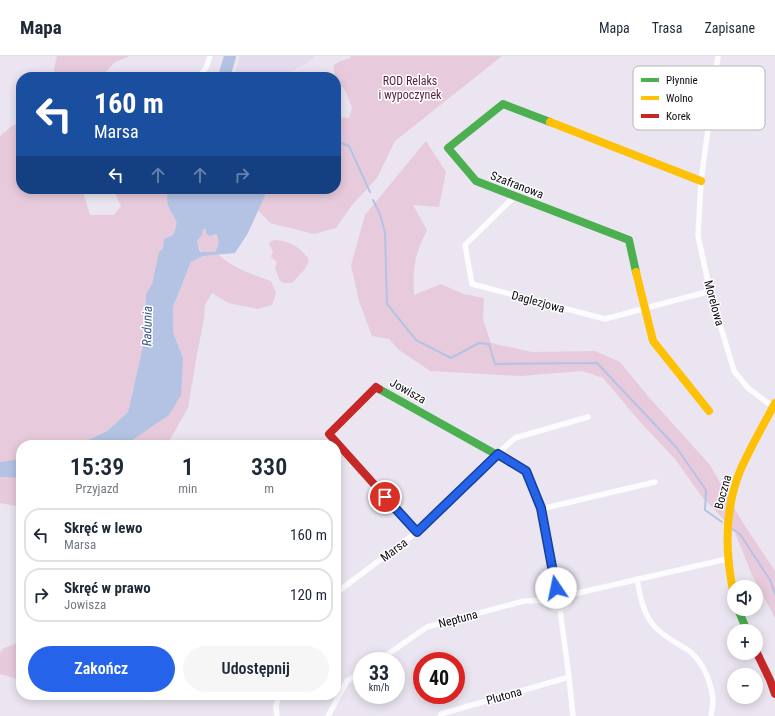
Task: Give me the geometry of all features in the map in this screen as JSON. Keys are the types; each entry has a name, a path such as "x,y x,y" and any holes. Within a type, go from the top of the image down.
{"street":[{"path":"203,72 206,68 210,56"},
{"name":"Morelowa","path":"717,66 718,56"},
{"name":"Szafranowa","path":"702,181 503,104 448,148 476,181 628,240 653,341 709,411"},
{"name":"Morelowa","path":"709,130 702,181 698,236 710,291 734,371 748,388 774,405"},
{"name":"Daglezjowa","path":"514,197 465,245 472,284 605,319 710,291"},
{"name":"Jowisza","path":"334,440 329,434 376,387 526,471 541,508 556,588"},
{"name":"Boczna","path":"731,580 727,559 727,528 731,502 736,482 774,405"},
{"name":"Marsa","path":"341,589 417,532 515,438 588,417"},
{"name":"Jowisza","path":"341,447 417,532"},
{"path":"541,508 655,482"},
{"path":"570,595 727,559"},
{"path":"637,579 642,607 655,627 670,639 687,649 699,661 708,677 713,699 712,716"},
{"path":"556,588 564,589 570,595 568,605 560,610 552,607 548,600 548,595 551,590 556,588"},
{"name":"Neptuna","path":"391,652 427,627 524,602 548,600"},
{"path":"560,610 573,716"},
{"path":"760,660 775,694"},
{"name":"Plutona","path":"440,716 441,714 569,677"},
{"path":"341,693 347,682 353,678"},
{"path":"277,716 276,706 278,700"},
{"path":"328,716 337,700"}],"shaded area":[{"path":"240,56 315,56 305,65 290,72 235,72"}],"green space":[{"path":"57,56 128,56 115,62 106,72 54,72"},
{"name":"ROD Relaks i wypoczynek","path":"350,56 502,56 395,141 377,178 352,205 336,228 314,234 270,223 258,210 266,194 341,194 341,117 349,118 352,108 346,92 341,85 341,72 334,72 333,66 340,61 351,58"},
{"path":"16,124 16,194 84,194 90,215 114,215 121,206 115,194 167,194 167,203 176,220 176,226 173,235 164,239 163,248 159,252 152,285 146,294 143,346 128,412 107,431 88,440 16,440 16,460 0,462 0,136"},
{"path":"426,141 446,172 439,207 413,205 427,230 419,247 415,262 414,295 441,284 463,294 484,298 483,319 491,343 532,352 595,351 620,362 647,395 710,465 743,523 775,571 775,618 763,596 763,580 755,580 734,530 702,497 675,459 642,424 603,378 582,371 521,376 430,371 399,350 389,339 372,336 359,301 351,265 365,215"},
{"path":"206,228 218,238 219,244 215,252 201,252 197,241 202,235 203,229"},
{"path":"274,240 290,243 303,252 309,261 304,270 292,283 280,281 275,268 277,262 271,257 273,251 269,245 270,242"},
{"path":"218,254 230,264 271,281 276,293 272,305 258,309 228,303 212,293 205,305 204,319 188,408 170,440 132,440 143,432 183,358 173,332 173,307 191,262 203,256"},
{"path":"0,477 16,478 16,506 0,503"},
{"path":"16,644 16,679 0,674 0,652 4,648"}],"water":[{"path":"167,194 266,194 248,233 235,253 203,256 191,262 173,307 173,332 183,358 181,395 169,415 132,440 88,440 107,431 128,412 143,346 146,294 152,284 159,252 163,248 164,239 173,235 176,226 176,220 169,208","holes":["203,229 206,229 206,233 209,236 216,234 218,243 215,252 200,252 197,241 202,235"]},
{"path":"16,460 16,478 0,477 0,462"}],"waterway":[{"name":"Radunia","path":"225,72 230,56"},
{"path":"341,143 349,146 370,192"},
{"path":"373,200 380,214 385,233 387,304 416,340 451,358 479,343 489,344 495,364 597,363 676,447 706,490 705,510 722,522"},
{"path":"732,529 740,534 770,580 775,594"}],"traffic: fast":[{"path":"550,122 503,104 448,148 476,181 629,240 636,272"},
{"path":"379,389 526,471 541,509 556,588"},
{"path":"741,616 744,624"}],"traffic: slow":[{"path":"550,122 701,181"},
{"path":"636,272 653,341 709,411"},
{"path":"731,580 728,548 731,501 740,471 752,445 775,403"}],"traffic: jam":[{"path":"334,440 329,434 376,387 379,389"},
{"path":"341,447 417,532"},
{"path":"760,660 775,694"}],"route":[{"path":"385,497 417,532 498,454 526,471 541,508 556,588"}]}
